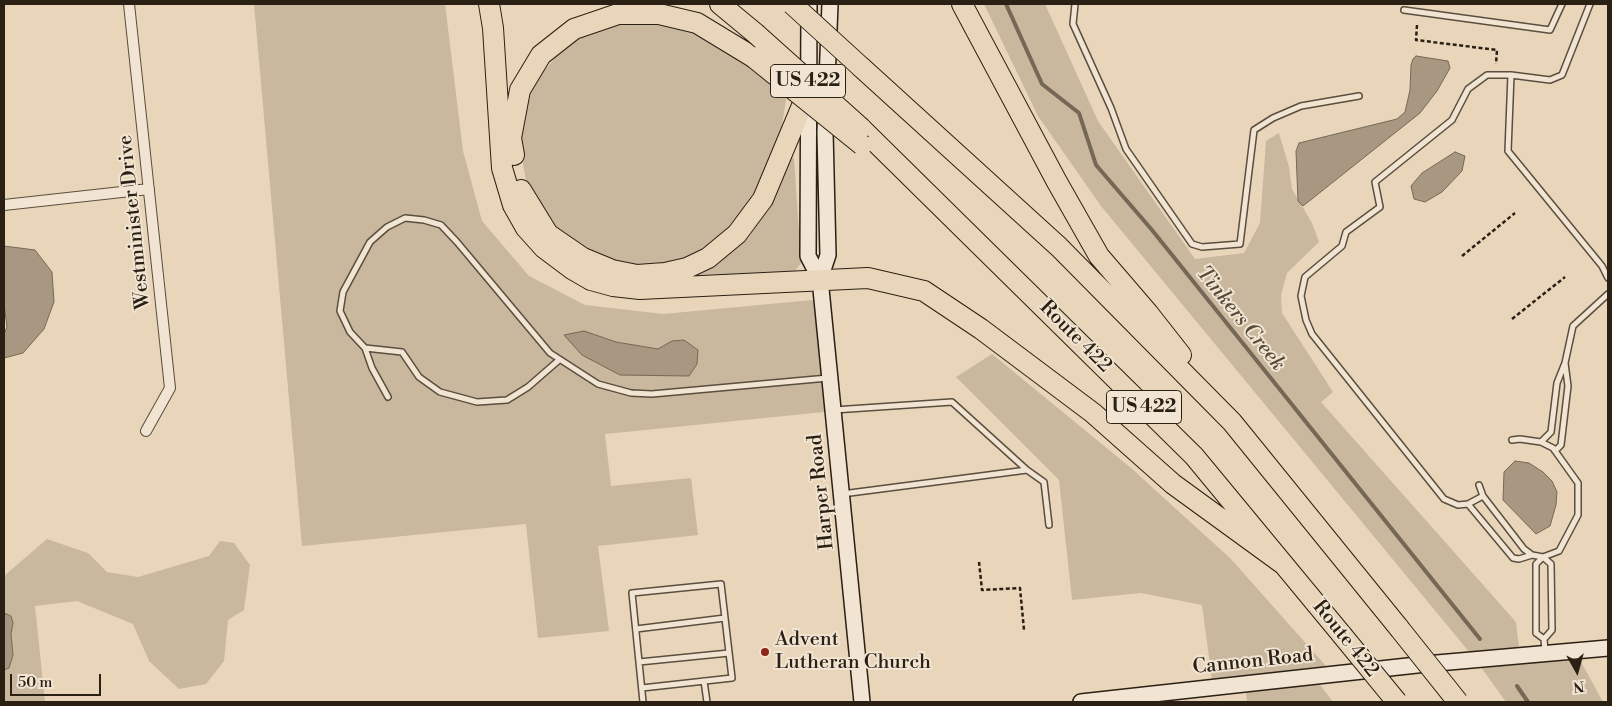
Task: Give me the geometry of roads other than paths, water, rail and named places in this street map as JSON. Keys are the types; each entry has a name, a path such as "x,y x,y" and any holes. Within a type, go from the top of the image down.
{"highway":[{"path":"489,4 502,168 513,205 526,228 544,248 572,269 591,280 613,286 640,289 868,278 924,291 980,329 1093,413 1173,484 1283,564"},
{"name":"US 422","path":"720,4 755,33 861,137"},
{"name":"US 422","path":"792,4 1059,247 1232,422 1458,702"},
{"path":"962,4 1057,182 1099,256 1148,313 1232,422"},
{"path":"809,88 763,199 737,234 708,258 687,268 664,273 637,275 612,270 583,258 548,234 518,185 511,138 520,90 541,56 574,29 618,14 659,14 697,23 752,57 861,137"},
{"name":"Route 422","path":"861,137 930,194 1194,456 1397,702"}],"street":[{"name":"Westminister Drive","path":"129,4 170,388 146,431"},
{"name":"Harper Road","path":"809,4 808,256 820,279 862,702"},
{"name":"Harper Road","path":"820,279 828,255 825,132 830,4"},
{"path":"4,205 149,189"},
{"name":"Cannon Road","path":"1081,702 1426,664 1545,646 1608,648"}],"lane":[{"path":"1075,4 1073,24 1111,108 1126,149 1192,244 1202,247 1240,244 1254,130 1273,118 1301,106 1359,96"},
{"path":"1404,10 1550,30 1562,4"},
{"path":"1483,496 1468,504 1451,504 1426,476 1312,334 1306,320 1301,296 1305,277 1342,246 1346,232 1380,207 1375,182 1452,120 1468,89 1487,75 1511,75 1550,80 1562,75 1590,4"},
{"path":"1511,75 1508,151 1602,266 1608,278"},
{"path":"388,397 372,368 366,348 350,332 340,311 343,292 370,242 387,228 404,218 424,220 441,225 550,353 598,384 631,393 652,394 830,377"},
{"path":"1541,442 1551,432 1557,383 1565,363 1573,326 1608,294"},
{"path":"366,348 402,352 425,384 440,392 478,402 507,400 528,387 559,360"},
{"path":"1556,451 1561,446 1568,386 1565,363"},
{"path":"834,410 952,402 1027,470 1044,482 1049,525"},
{"path":"1512,440 1520,439 1541,442 1556,451 1578,483 1578,515 1559,551 1542,558 1536,564 1536,633 1545,646"},
{"path":"842,494 1027,470"},
{"path":"1479,485 1483,496 1524,549 1532,556"},
{"path":"1468,504 1513,558 1532,556 1542,558 1550,564 1552,630 1545,646"},
{"path":"642,688 732,678 722,584 632,593 643,702"},
{"path":"636,629 725,618"},
{"path":"639,662 729,653"},
{"path":"704,681 707,702"}],"waterway":[{"name":"Tinkers Creek","path":"1006,4 1042,84 1079,113 1096,165 1152,230 1480,639"},
{"name":"Tinkers Creek","path":"1517,686 1528,702"}],"place":[{"name":"Advent Lutheran Church","path":"765,652"}]}
